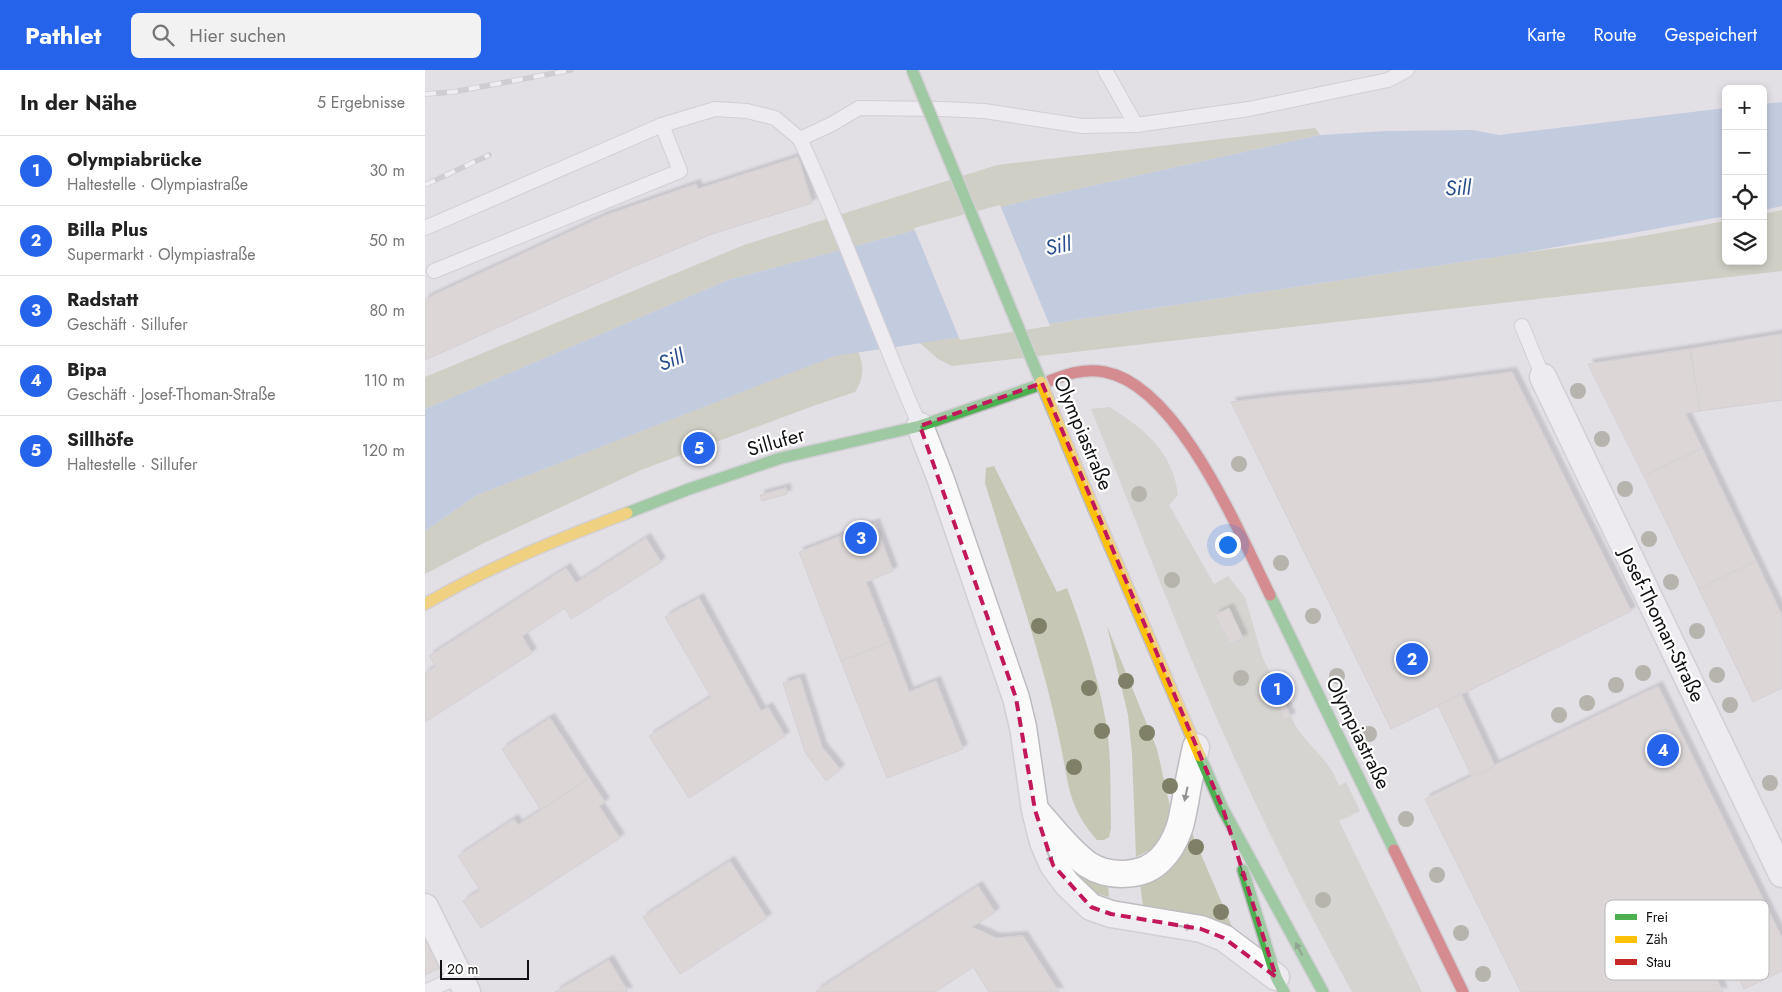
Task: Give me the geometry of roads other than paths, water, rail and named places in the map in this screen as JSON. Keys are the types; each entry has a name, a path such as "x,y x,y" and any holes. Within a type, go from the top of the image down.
{"street":[{"name":"Olympiastraße","path":"912,70 1094,509 1223,809 1323,992"},
{"name":"Sillufer","path":"425,604 462,583 567,536 689,489 781,458 920,426 1082,371 1097,370 1112,373 1147,394"},
{"name":"Josef-Thoman-Straße","path":"1543,377 1782,874"},
{"name":"Olympiastraße","path":"1147,394 1178,429 1223,503 1463,992"},
{"path":"920,426 941,480 1017,698 1035,810 1043,842 1053,865 1067,884 1091,907 1111,914 1201,929 1224,938 1282,988"},
{"path":"1035,810 1073,852 1087,864 1101,871 1115,874 1130,874 1146,870 1161,860 1173,843 1180,827 1196,747"},
{"name":"Olympiastraße","path":"1223,809 1282,988"},
{"path":"425,906 464,984"}],"lane":[{"path":"1105,70 1136,125"},
{"path":"800,139 859,108 984,111 1082,126 1136,125 1259,107 1388,80 1407,70"},
{"path":"425,228 662,125 715,109 747,111 775,118 800,139 829,200 891,360 920,426"},
{"path":"434,272 680,171 662,125"},
{"path":"1522,326 1543,377"},
{"path":"425,992 464,984"}],"water":[{"path":"1782,102 1782,206 1767,209 1767,130 1767,104"},
{"name":"Sill","path":"1722,108 1722,217 1522,253 835,356 477,495 425,531 425,409 728,280 1028,200 1320,135 1387,131 1472,130 1499,135"}],"railway":[{"path":"425,94 453,92 571,70"},
{"path":"425,185 489,155"}],"place":[{"name":"Sillhöfe","path":"699,448"},
{"name":"Radstatt","path":"861,538"},
{"name":"Billa Plus","path":"1412,659"},
{"name":"Olympiabrücke","path":"1277,689"},
{"name":"Bipa","path":"1663,750"}]}
